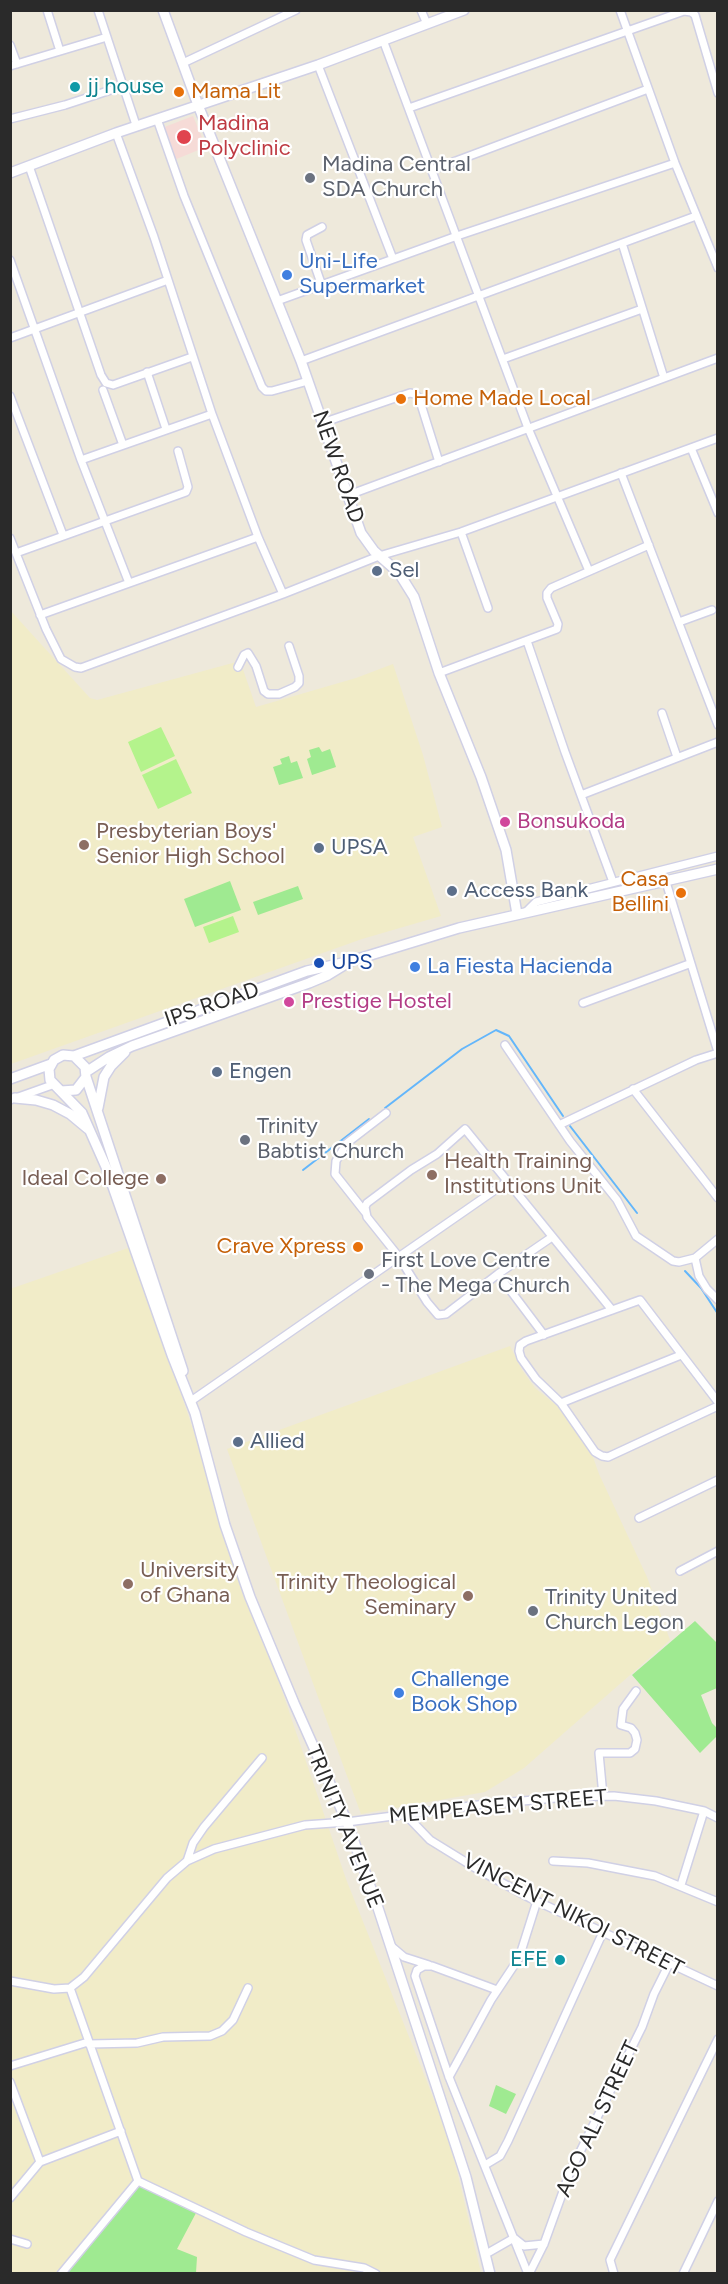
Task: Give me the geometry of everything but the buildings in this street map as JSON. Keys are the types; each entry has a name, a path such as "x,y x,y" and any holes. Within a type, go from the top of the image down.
{"street":[{"path":"47,10 60,51"},
{"path":"98,10 136,125"},
{"path":"183,63 296,10"},
{"path":"422,10 427,24"},
{"path":"10,173 116,132 318,65 464,10"},
{"path":"620,10 675,163 717,268"},
{"name":"NEW ROAD","path":"166,11 198,105 301,362 346,496 364,538 379,556 399,573 414,597 439,673 481,777 506,850 521,913"},
{"path":"409,108 684,11 695,15 717,93"},
{"path":"10,45 14,65 107,37"},
{"path":"383,40 528,428 590,571"},
{"path":"318,65 393,259"},
{"path":"10,119 65,105 123,86"},
{"path":"432,170 648,89"},
{"path":"157,119 184,196 262,387 272,392 308,381"},
{"path":"116,132 212,414 258,537 283,594"},
{"path":"277,301 457,236 675,163"},
{"path":"29,166 101,375 106,383 113,385 192,357"},
{"path":"301,362 696,216"},
{"path":"322,227 307,235 306,240 322,286"},
{"path":"622,243 664,378"},
{"path":"10,260 81,460 129,583"},
{"path":"10,338 168,280"},
{"path":"502,359 642,309"},
{"path":"346,496 717,358"},
{"path":"147,372 166,429"},
{"path":"103,390 123,445"},
{"path":"322,423 410,393 416,394 439,462"},
{"path":"10,396 63,535"},
{"path":"81,460 212,414"},
{"path":"10,538 40,615 61,659 81,668 379,556 461,532 717,438"},
{"path":"691,448 717,513"},
{"path":"16,553 186,492 188,487 178,451"},
{"path":"621,473 717,725"},
{"path":"461,532 488,608"},
{"path":"40,615 258,537"},
{"path":"439,673 557,629 558,624 547,598 547,593 551,588 649,545"},
{"path":"679,622 712,610"},
{"path":"528,641 613,882"},
{"path":"238,667 244,655 248,653 256,666 264,691 268,694 279,694 299,683 299,676 289,646"},
{"path":"662,713 677,757"},
{"path":"581,795 717,742"},
{"name":"IPS ROAD","path":"521,913 536,902 717,856"},
{"name":"IPS ROAD","path":"74,1056 307,971 351,962 448,931 717,869"},
{"path":"559,1125 717,1052 666,882"},
{"name":"IPS ROAD","path":"86,1075 109,1057 132,1046 309,983 351,962"},
{"path":"583,1003 689,964"},
{"path":"505,1045 570,1142 617,1200 636,1236 673,1261 687,1262 717,1239"},
{"path":"98,1113 102,1082 107,1072 132,1046"},
{"path":"10,1079 51,1064 58,1057 74,1056 82,1062 86,1075 84,1082 76,1090 61,1091 52,1085 48,1075 51,1064"},
{"name":"TRINITY AVENUE","path":"86,1075 181,1362 184,1385"},
{"path":"13,1099 52,1085"},
{"path":"633,1089 717,1198"},
{"name":"TRINITY AVENUE","path":"61,1091 82,1113 106,1167 191,1401 225,1525 250,1597 294,1704 347,1822 466,2177 490,2274"},
{"path":"13,1099 36,1100 53,1105 70,1114 92,1132"},
{"path":"386,1113 347,1143 336,1161 334,1174 399,1257 427,1302 438,1315 446,1314 498,1274 552,1237"},
{"path":"365,1212 367,1203 437,1154 465,1129 612,1310"},
{"path":"191,1401 508,1181"},
{"path":"695,1258 699,1276 717,1300"},
{"path":"498,1274 544,1335"},
{"path":"717,1402 640,1300 520,1345 521,1358 536,1379 561,1403 596,1452 602,1456 608,1457 717,1406"},
{"path":"561,1403 681,1354"},
{"path":"639,1518 717,1480"},
{"path":"680,1571 717,1551"},
{"path":"603,1796 599,1753 630,1753 635,1749 637,1740 635,1733 631,1728 621,1725 623,1709 636,1691"},
{"path":"10,1981 54,1989 70,1988 84,1977 167,1878 187,1861 193,1843 204,1827 262,1758"},
{"name":"MEMPEASEM STREET","path":"187,1861 214,1849 306,1825 567,1797 603,1796 656,1801 704,1811 717,1818"},
{"path":"681,1885 704,1811"},
{"name":"VINCENT NIKOI STREET","path":"405,1814 430,1840 477,1869 537,1901 717,1986"},
{"path":"553,1861 624,1868 681,1885 717,1902"},
{"path":"448,2077 497,1990 519,1958 537,1901"},
{"path":"485,2165 500,2156 508,2141 603,1932"},
{"path":"389,1945 405,1957 497,1990"},
{"path":"405,1957 416,1973 448,2077 528,2274"},
{"name":"AGO ALI STREET","path":"528,2274 544,2244 570,2172 642,2027 654,1994 669,1964"},
{"path":"416,1973 424,1966 432,1966"},
{"path":"70,1988 138,2181 246,2232 314,2260 364,2268 376,2274"},
{"path":"10,2066 89,2043 137,2043 164,2037 210,2036 222,2031 233,2020 248,1988"},
{"path":"614,2274 610,2260 717,2039"},
{"path":"10,2082 40,2162"},
{"path":"10,2198 40,2162 121,2131"},
{"path":"61,2274 138,2181"},
{"path":"683,2274 717,2201"},
{"path":"486,2254 514,2238"},
{"path":"514,2238 524,2246 544,2244"},
{"path":"10,2239 27,2244"}],"shaded area":[{"name":"Madina Polyclinic","path":"193,116 206,147 174,160 162,128"},
{"path":"10,610 90,698 97,700 240,661 256,707 356,678 393,664 423,755 442,827 413,837 441,916 362,939 11,1064"},
{"name":"University of Ghana","path":"131,1247 346,1879 449,2137 481,2273 11,2273 10,1289"},
{"name":"Trinity Theological Seminary","path":"510,1346 522,1370 535,1388 566,1413 593,1457 647,1577 670,1640 524,1768 485,1792 361,1814 227,1449"}],"green space":[{"path":"161,727 175,756 141,772 128,742"},
{"path":"319,747 322,752 330,749 336,767 312,775 307,759 311,757 309,750"},
{"path":"289,756 291,763 297,761 303,778 279,785 273,767 282,764 280,759"},
{"path":"176,759 192,793 158,809 142,775"},
{"path":"230,881 241,910 195,927 184,899"},
{"path":"298,886 303,899 258,915 253,902"},
{"path":"233,916 239,932 209,943 203,927"},
{"path":"695,1621 718,1644 717,1688 701,1695 712,1723 717,1728 717,1736 700,1753 632,1675"},
{"path":"496,2085 516,2094 506,2114 489,2106"},
{"path":"138,2185 196,2213 177,2249 197,2257 196,2273 66,2274"}],"waterway":[{"path":"385,1108 462,1049 496,1030 509,1036 563,1116"},
{"path":"303,1170 369,1119"},
{"path":"570,1126 637,1213"},
{"path":"685,1271 701,1288 718,1314"}],"place":[{"name":"jj house","path":"75,87"},
{"name":"Mama Lit","path":"179,92"},
{"name":"Madina Polyclinic","path":"184,137"},
{"name":"Madina Central SDA Church","path":"310,178"},
{"name":"Uni-Life Supermarket","path":"287,275"},
{"name":"Home Made Local","path":"401,399"},
{"name":"Sel","path":"377,571"},
{"name":"Bonsukoda","path":"505,822"},
{"name":"Presbyterian Boys' Senior High School","path":"84,845"},
{"name":"UPSA","path":"319,848"},
{"name":"Access Bank","path":"452,891"},
{"name":"Casa Bellini","path":"681,893"},
{"name":"UPS","path":"319,963"},
{"name":"La Fiesta Hacienda","path":"415,967"},
{"name":"Prestige Hostel","path":"289,1002"},
{"name":"Engen","path":"217,1072"},
{"name":"Trinity Babtist Church","path":"245,1140"},
{"name":"Health Training Institutions Unit","path":"432,1175"},
{"name":"Ideal College","path":"161,1179"},
{"name":"Crave Xpress","path":"358,1247"},
{"name":"First Love Centre - The Mega Church","path":"369,1274"},
{"name":"Allied","path":"238,1442"},
{"name":"University of Ghana","path":"128,1584"},
{"name":"Trinity Theological Seminary","path":"468,1596"},
{"name":"Trinity United Church Legon","path":"533,1611"},
{"name":"Challenge Book Shop","path":"399,1693"},
{"name":"EFE","path":"560,1960"}]}
